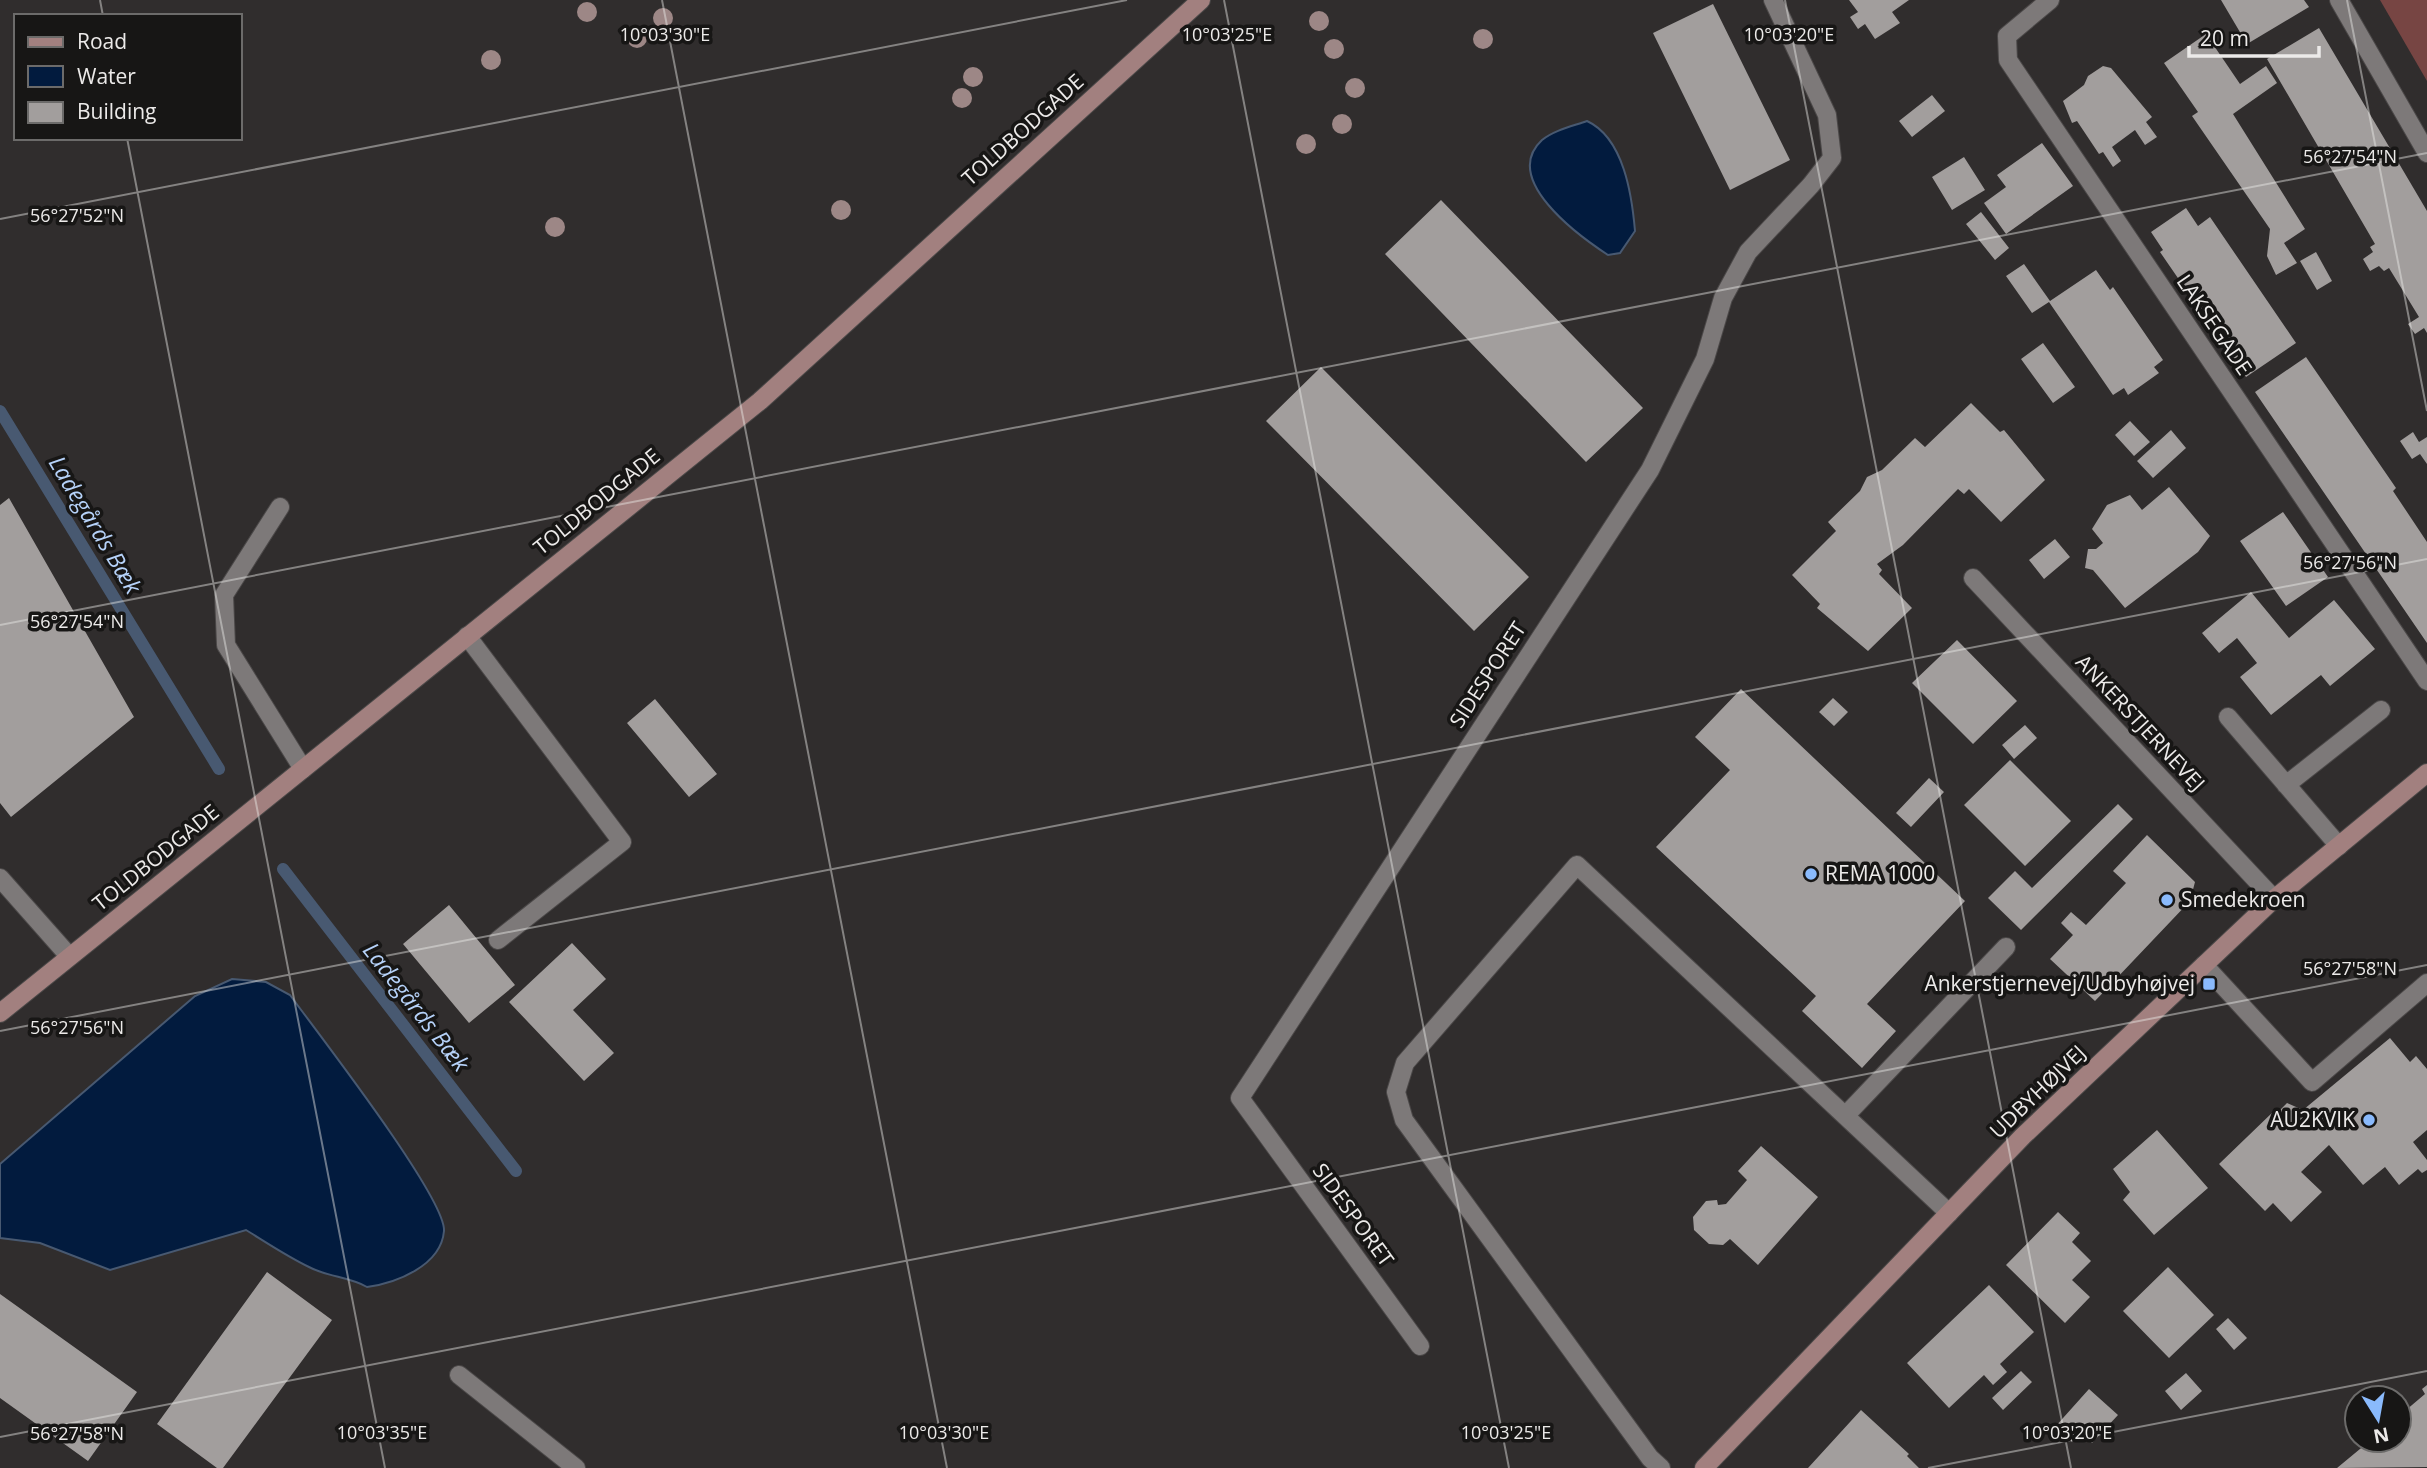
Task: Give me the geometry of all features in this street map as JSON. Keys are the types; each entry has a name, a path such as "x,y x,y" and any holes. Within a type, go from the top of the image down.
{"street":[{"name":"TOLDBODGADE","path":"0,1013 760,401 1200,0"},
{"name":"SIDESPORET","path":"1420,1346 1240,1098 1650,470 1705,359 1723,298 1748,253 1811,185 1832,158 1827,115 1773,0"},
{"name":"LAKSEGADE","path":"2050,0 2007,36 2008,60 2427,681"},
{"path":"2339,0 2427,153"},
{"path":"281,507 223,595 226,645 303,769"},
{"name":"ANKERSTJERNEVEJ","path":"1973,579 2274,899"},
{"path":"467,636 622,842 498,940"},
{"path":"2287,785 2381,710"},
{"path":"2228,717 2339,846"},
{"name":"UDBYHØJVEJ","path":"1704,1468 2023,1136 2274,899 2427,773"},
{"path":"1661,1468 1650,1458 1404,1120 1396,1092 1405,1063 1577,865 1949,1213"},
{"path":"0,878 69,956"},
{"path":"1846,1115 2006,947"},
{"path":"2204,965 2312,1082 2427,983"},
{"path":"459,1375 576,1468"}],"shaded area":[{"path":"2380,0 2427,0 2427,81"}],"water":[{"path":"1587,121 1600,129 1610,140 1624,169 1628,185 1635,231 1620,253 1608,255 1563,221 1537,189 1531,172 1532,155 1542,140"},
{"path":"232,979 266,982 290,995 351,1077 425,1185 439,1213 444,1231 435,1254 415,1271 403,1277 367,1287 309,1267 246,1230 110,1270 40,1243 0,1238 0,1164 195,996"}],"building":[{"path":"1849,0 1909,0 1892,12 1900,23 1875,39 1865,24 1858,29 1850,17 1858,12"},
{"path":"2221,0 2304,0 2309,7 2247,44"},
{"path":"1713,4 1790,160 1730,190 1653,33"},
{"path":"2319,28 2427,211 2427,333 2424,328 2415,334 2408,324 2419,317 2389,268 2384,271 2379,266 2370,271 2363,259 2373,252 2370,247 2375,244 2267,59"},
{"path":"2206,34 2240,84 2266,66 2277,83 2233,114 2305,229 2284,243 2297,263 2276,275 2267,256 2270,229 2192,116 2198,112 2164,63"},
{"path":"2103,66 2111,68 2152,117 2146,122 2157,137 2145,145 2135,130 2112,147 2121,161 2113,167 2103,152 2099,154 2077,121 2072,123 2063,101 2084,85 2088,76"},
{"path":"1932,95 1945,111 1912,137 1899,121"},
{"path":"2042,143 2073,186 2006,234 1984,203 2006,187 1997,175"},
{"path":"1964,157 1985,190 1952,210 1932,177"},
{"path":"1441,200 1643,408 1586,462 1385,254"},
{"path":"2186,208 2198,226 2210,217 2296,343 2246,377 2160,252 2163,250 2151,232"},
{"path":"1981,212 2009,248 1995,260 1966,224"},
{"path":"2316,252 2332,281 2317,290 2300,261"},
{"path":"2024,264 2050,301 2096,270 2110,290 2113,287 2163,360 2154,367 2159,373 2128,395 2124,388 2113,395 2049,302 2032,313 2006,276"},
{"path":"2043,343 2075,387 2053,403 2021,359"},
{"path":"2306,357 2396,488 2393,491 2427,542 2427,643 2255,392"},
{"path":"1321,367 1529,577 1474,631 1266,421"},
{"path":"1971,403 2000,432 2004,430 2045,480 2001,522 1969,489 1964,494 1958,489 1903,545 1877,564 1882,570 1879,574 1912,608 1868,651 1817,608 1820,604 1792,575 1836,531 1828,522 1860,491 1867,477 1882,470 1915,438 1925,447"},
{"path":"2130,421 2150,442 2134,456 2115,435"},
{"path":"2171,430 2186,448 2153,478 2137,461"},
{"path":"2413,432 2419,442 2427,437 2427,464 2420,454 2412,459 2400,441"},
{"path":"2169,487 2210,536 2198,552 2125,608 2093,570 2085,568 2088,549 2096,549 2103,543 2092,529 2107,505 2130,495 2142,510"},
{"path":"9,498 134,717 11,817 0,803 0,505"},
{"path":"2283,512 2328,577 2286,606 2240,541"},
{"path":"2055,539 2070,557 2044,579 2029,560"},
{"path":"2251,592 2289,638 2334,600 2375,649 2330,686 2321,675 2271,715 2240,677 2257,663 2237,638 2219,653 2202,633"},
{"path":"1957,640 2017,701 1973,744 1912,683"},
{"name":"REMA 1000","path":"1741,689 1965,901 1867,1004 1896,1031 1862,1068 1802,1011 1816,996 1656,847 1730,770 1695,737"},
{"path":"1833,698 1848,712 1834,726 1819,712"},
{"path":"655,699 717,774 689,797 627,723"},
{"path":"2025,725 2037,738 2014,759 2002,745"},
{"path":"2010,760 2071,821 2025,866 1964,805"},
{"path":"1929,778 1944,792 1911,827 1896,813"},
{"path":"2118,804 2133,819 2021,930 1988,898 2015,871 2032,888"},
{"path":"2147,835 2195,882 2190,901 2095,1001 2050,959 2073,935 2061,923 2071,912 2086,925 2126,883 2113,871"},
{"path":"449,905 515,985 469,1023 403,944"},
{"path":"572,943 606,979 573,1010 614,1053 584,1081 509,1002"},
{"path":"2390,1038 2410,1062 2416,1056 2427,1069 2427,1130 2413,1142 2427,1160 2427,1170 2422,1173 2418,1169 2399,1185 2385,1167 2363,1185 2329,1145 2301,1172 2322,1192 2291,1222 2273,1203 2265,1211 2219,1164 2274,1111 2276,1114 2287,1103 2303,1110"},
{"path":"2157,1130 2208,1188 2154,1235 2123,1200 2130,1192 2113,1169"},
{"path":"1761,1146 1818,1197 1758,1265 1730,1239 1723,1245 1709,1244 1694,1230 1693,1217 1706,1201 1717,1200 1718,1205 1726,1204 1747,1180 1738,1171"},
{"path":"2058,1212 2080,1233 2072,1242 2091,1261 2072,1280 2090,1297 2065,1323 2006,1265"},
{"path":"2168,1267 2214,1315 2169,1358 2123,1311"},
{"path":"267,1272 332,1320 223,1468 217,1468 157,1424"},
{"path":"1989,1285 2034,1332 2000,1364 2007,1372 1993,1385 1984,1375 1949,1408 1907,1363"},
{"path":"0,1294 137,1392 88,1461 0,1398"},
{"path":"2228,1318 2247,1338 2234,1350 2216,1329"},
{"path":"2021,1371 2032,1382 2003,1410 1992,1398"},
{"path":"2186,1373 2202,1391 2181,1410 2165,1391"},
{"path":"2427,1385 2427,1467 2337,1468 2354,1454 2413,1454 2413,1404 2425,1394 2422,1389"},
{"path":"2089,1389 2118,1415 2092,1443 2080,1432 2072,1442 2055,1427"},
{"path":"1861,1410 1909,1454 1907,1456 1919,1468 1808,1468"}],"waterway":[{"name":"Ladegårds Bæk","path":"0,411 219,769"},
{"name":"Ladegårds Bæk","path":"283,869 516,1171"}],"place":[{"name":"REMA 1000","path":"1811,874"},
{"name":"Smedekroen","path":"2167,900"},
{"name":"Ankerstjernevej/Udbyhøjvej","path":"2209,984"},
{"name":"AU2KVIK","path":"2369,1120"}]}
